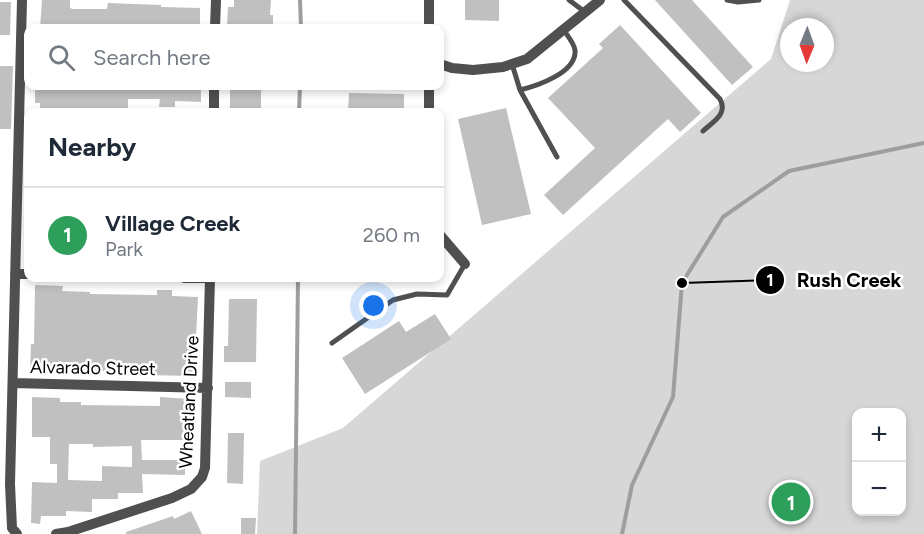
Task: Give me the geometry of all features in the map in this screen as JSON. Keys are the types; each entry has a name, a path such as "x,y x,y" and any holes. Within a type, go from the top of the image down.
{"street":[{"path":"15,531 10,484 15,273 23,163 22,0"},
{"path":"215,24 216,0"},
{"path":"429,0 429,24"},
{"path":"444,65 473,70 512,64 527,59 600,0"},
{"path":"214,90 214,108"},
{"path":"429,90 429,108"},
{"path":"444,240 465,264"},
{"path":"15,273 24,274"},
{"name":"Wheatland Drive","path":"56,534 69,532 172,498 191,489 200,480 205,468 210,282"},
{"name":"Alvarado Street","path":"13,383 208,388"}],"lane":[{"path":"569,0 585,12"},
{"path":"624,0 720,99 723,106 722,114 703,131"},
{"path":"727,0 738,2 759,0"},
{"path":"520,90 547,82 566,68 574,58 574,47 563,29"},
{"path":"512,64 520,90 557,157"},
{"path":"332,343 393,300 417,294 447,295 465,264"}],"shaded area":[{"path":"790,0 924,0 924,534 257,534 260,461 343,428 771,59 780,31 780,72 834,72 834,18 784,18"}],"building":[{"path":"42,0 70,0 70,8 73,9 107,9 108,3 200,8 200,24 40,24"},
{"path":"234,0 271,0 270,15 273,15 273,24 227,24 228,7 234,7"},
{"path":"465,0 499,0 499,21 465,20"},
{"path":"655,0 692,0 753,67 732,85"},
{"path":"0,2 11,2 10,35 0,35"},
{"path":"620,25 701,113 680,132 668,119 563,215 544,195 595,148 548,98 603,48 599,44"},
{"path":"0,66 13,66 11,129 0,129"},
{"path":"35,90 201,90 201,102 175,101 175,107 159,107 160,99 128,99 128,108 40,108 40,103 35,103"},
{"path":"230,90 261,90 261,108 230,108"},
{"path":"349,93 404,94 404,108 348,108"},
{"path":"506,108 531,214 482,225 458,119"},
{"path":"35,285 63,286 62,291 90,292 90,294 157,295 157,290 172,290 172,296 198,297 194,376 64,369 64,372 30,371 31,344 34,344"},
{"path":"229,299 257,299 256,362 224,362 224,346 228,346"},
{"path":"435,314 451,339 365,394 342,358 399,321 406,332"},
{"path":"225,382 251,382 251,398 225,397"},
{"path":"32,397 60,398 60,402 81,402 81,405 160,406 160,397 190,399 189,440 141,440 142,460 185,460 185,475 142,474 143,493 118,493 118,499 92,499 92,512 66,511 66,516 41,516 40,524 31,523 32,482 57,483 57,464 50,464 50,437 32,437","holes":["69,444 93,444 93,447 132,446 132,467 102,466 102,481 68,480"]},
{"path":"228,433 244,433 243,484 227,483"},
{"path":"191,511 202,534 126,534 126,532 173,516 174,519"},
{"path":"241,518 256,518 255,534 241,534"}],"waterway":[{"path":"300,0 301,24"},
{"path":"299,108 300,90"},
{"path":"622,534 632,485 673,397 682,283 723,217 789,171 924,143"},
{"path":"295,534 298,282"}],"place":[{"name":"Rush Creek","path":"682,283"},
{"name":"Village Creek","path":"791,502"}]}
